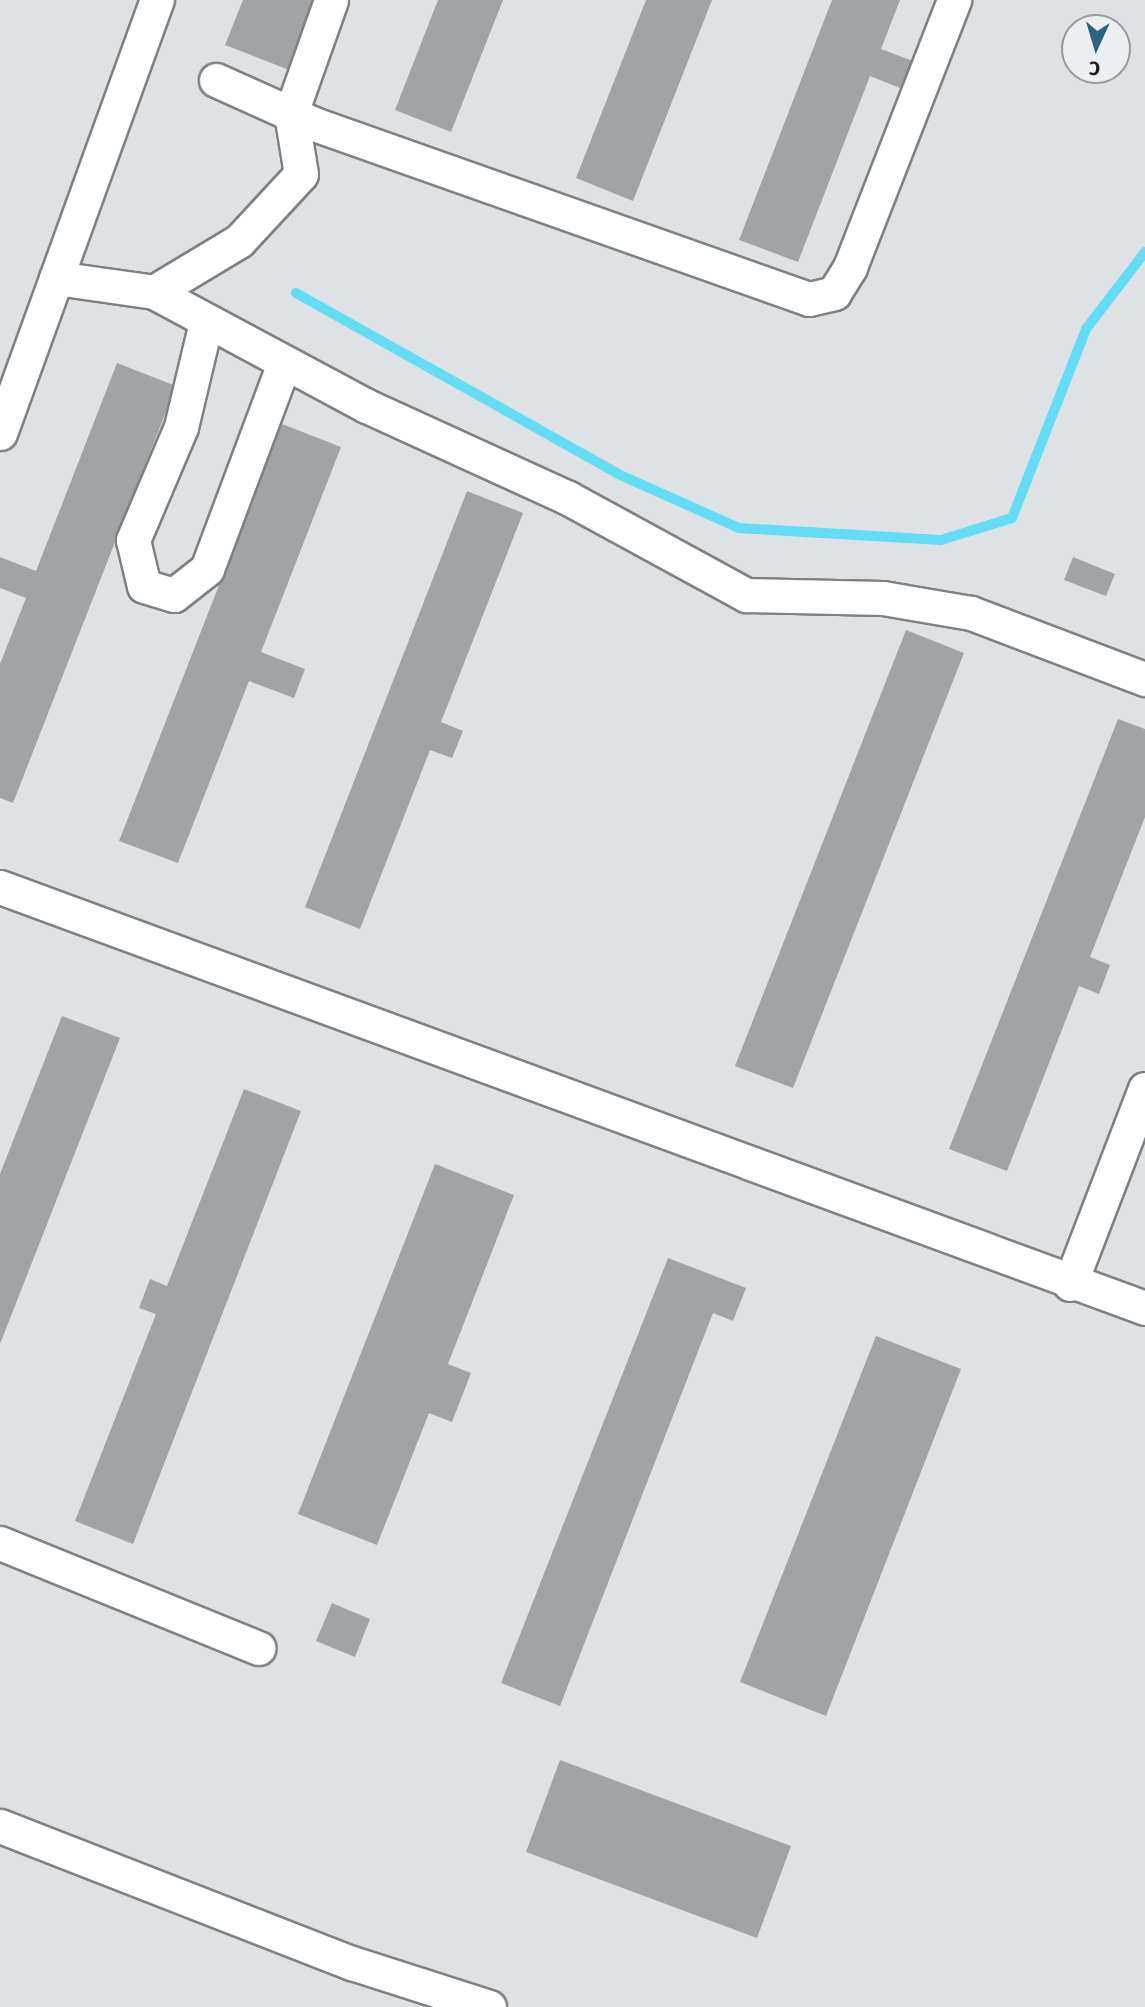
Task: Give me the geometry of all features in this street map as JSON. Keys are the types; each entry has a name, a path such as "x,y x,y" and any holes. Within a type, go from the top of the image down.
{"lane":[{"path":"0,433 157,0"},
{"path":"154,292 239,241 301,174 291,113 331,0"},
{"path":"216,80 291,113 809,299 834,293 850,267 954,0"},
{"path":"56,278 154,292 284,363 568,498 746,595 883,598 971,613 1145,679"},
{"path":"206,322 181,427 133,540 144,586 174,595 206,569 284,363"},
{"path":"0,887 1070,1284 1145,1308"},
{"path":"1070,1284 1145,1089"},
{"path":"0,1543 259,1648"},
{"path":"0,1826 352,1963 489,2007"}],"building":[{"path":"243,0 317,0 289,70 225,45"},
{"path":"438,0 503,0 451,132 395,110"},
{"path":"646,0 712,0 633,201 576,178"},
{"path":"832,0 900,0 881,49 926,66 915,94 870,76 798,262 739,240"},
{"path":"117,363 176,386 13,803 0,798 0,664 26,598 0,588 0,557 36,571"},
{"path":"282,424 341,447 261,652 305,669 294,698 249,681 178,863 119,841"},
{"path":"467,491 523,513 441,722 463,731 452,758 430,750 360,929 305,907"},
{"path":"1073,557 1115,574 1106,596 1064,580"},
{"path":"906,630 964,653 793,1088 735,1066"},
{"path":"1118,719 1145,729 1145,817 1090,957 1110,965 1099,994 1079,986 1007,1171 949,1149"},
{"path":"62,1016 120,1038 0,1344 0,1174"},
{"path":"244,1089 301,1111 133,1544 75,1521 156,1314 139,1308 150,1279 167,1286"},
{"path":"435,1164 514,1195 448,1364 471,1373 452,1422 429,1413 377,1545 298,1514"},
{"path":"668,1258 746,1288 733,1321 713,1313 560,1706 501,1683"},
{"path":"876,1336 961,1369 826,1716 740,1682"},
{"path":"332,1603 370,1619 355,1657 316,1641"},
{"path":"560,1760 791,1846 757,1938 526,1852"}],"waterway":[{"path":"296,293 618,474 739,528 941,540 1012,518 1086,329 1145,252"}]}
